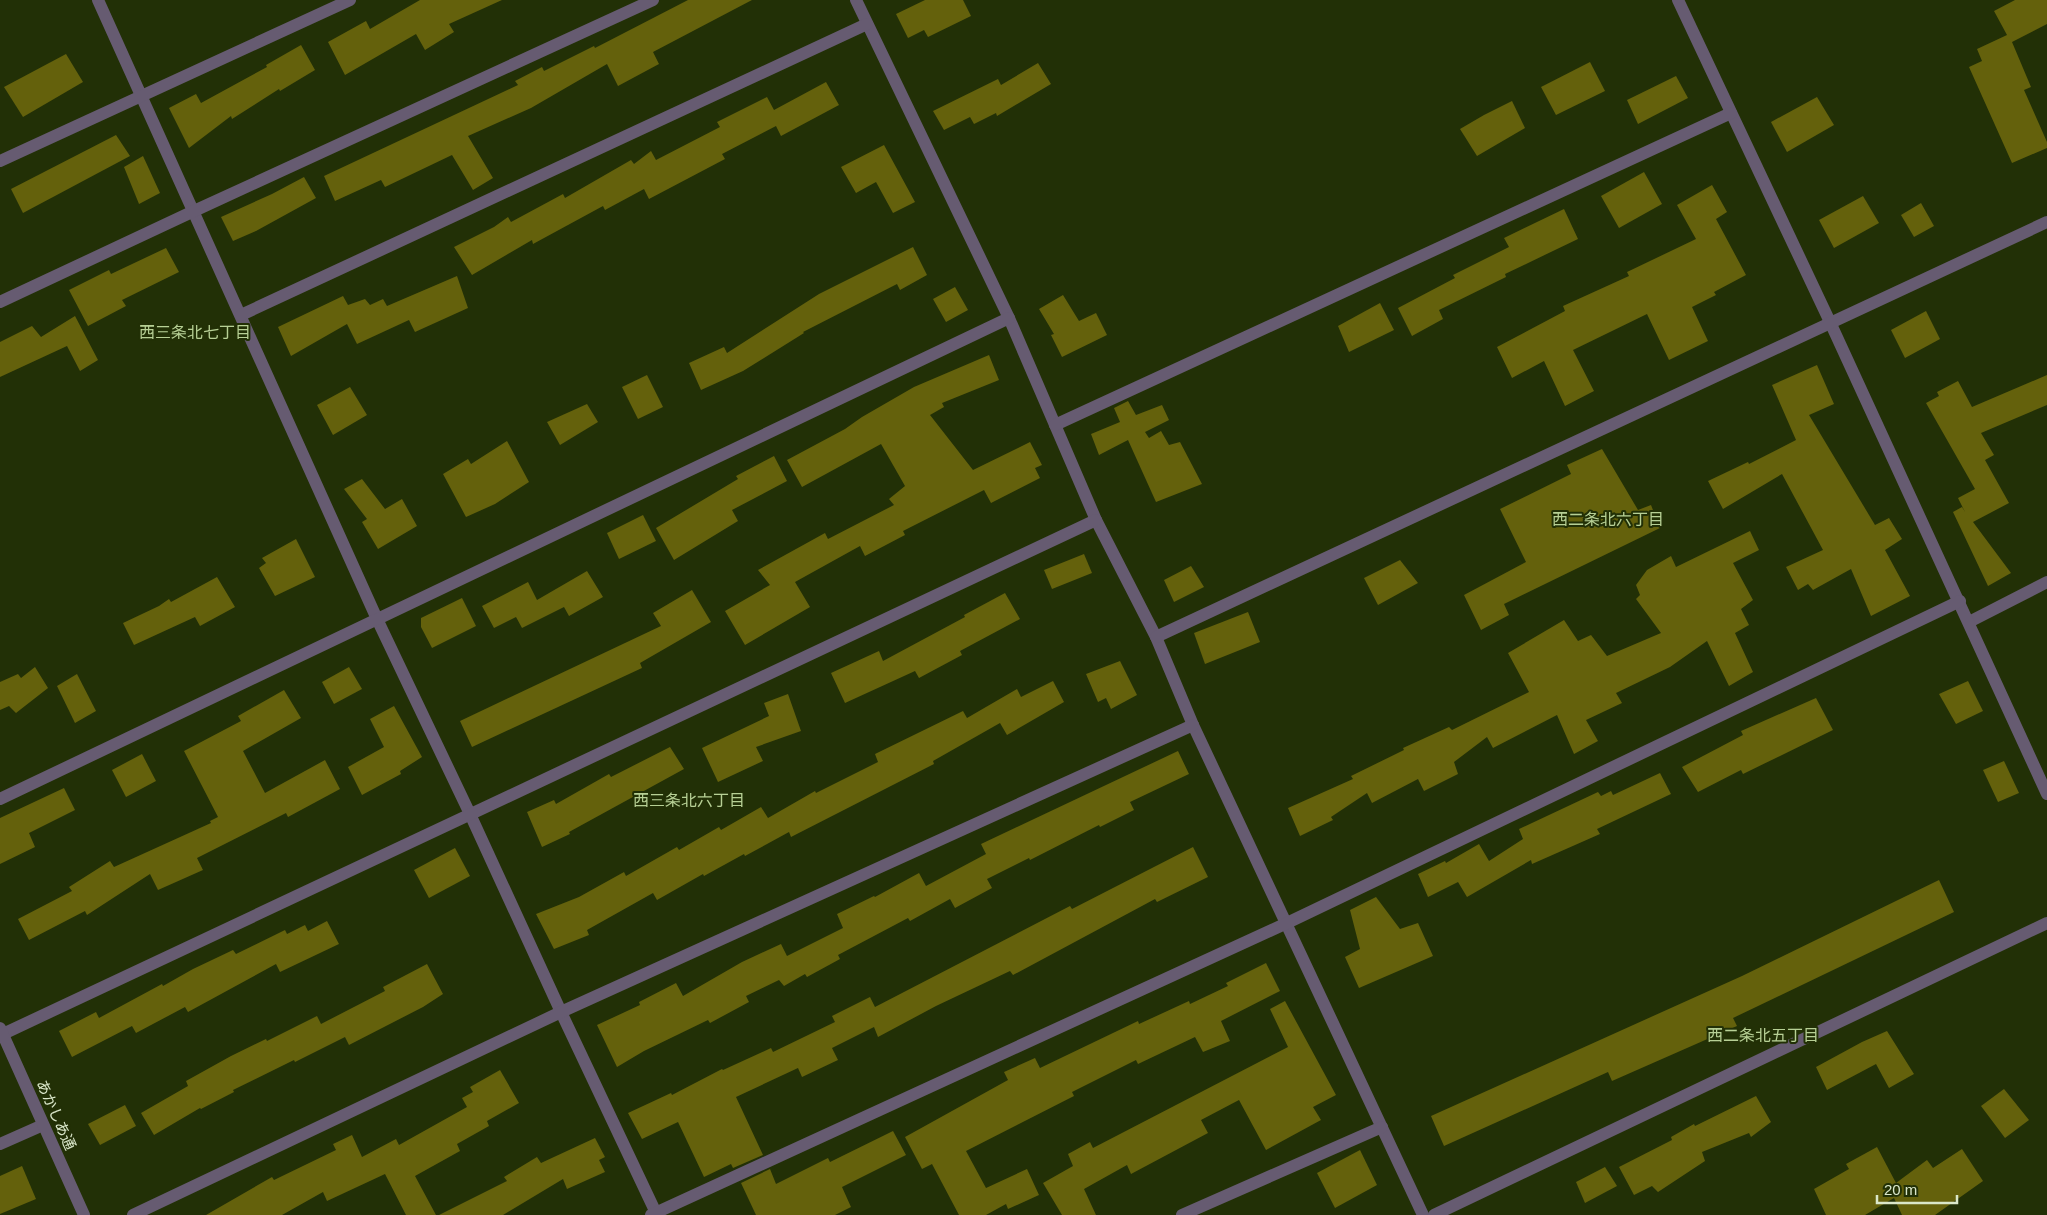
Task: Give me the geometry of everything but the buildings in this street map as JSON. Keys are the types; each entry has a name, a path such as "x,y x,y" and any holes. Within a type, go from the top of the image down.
{"street":[{"path":"98,0 377,619 470,814 655,1214 1287,922 1960,601"},
{"path":"0,161 350,0"},
{"path":"0,302 194,210 653,0"},
{"path":"856,0 1009,318 1096,520 1156,637 1193,725 1423,1215"},
{"path":"1678,0 1960,601 2047,794"},
{"path":"241,315 868,24"},
{"path":"1056,425 1731,113"},
{"path":"1156,637 2047,222"},
{"path":"0,799 1009,318"},
{"path":"1,1031 470,814 1096,520"},
{"path":"1969,622 2047,582"},
{"path":"133,1215 560,1012 1193,725"},
{"path":"1434,1215 2047,923"},
{"name":"あかしあ通","path":"1,1031 84,1215"},
{"path":"0,1144 42,1125"},
{"path":"1182,1215 1382,1126"}],"district":[{"name":"西三条北七丁目","path":"195,332"},
{"name":"西二条北六丁目","path":"1608,519"},
{"name":"西三条北六丁目","path":"689,800"},
{"name":"西二条北五丁目","path":"1763,1035"}]}
